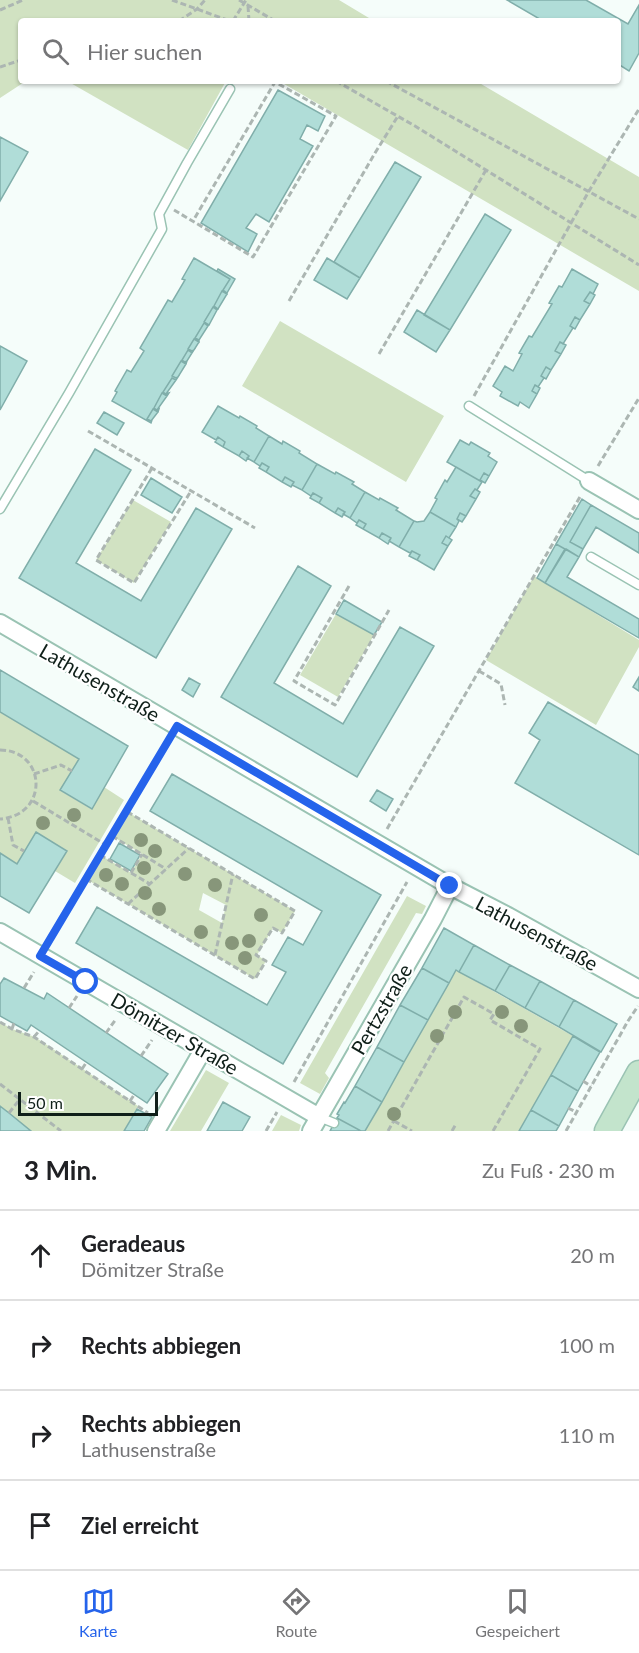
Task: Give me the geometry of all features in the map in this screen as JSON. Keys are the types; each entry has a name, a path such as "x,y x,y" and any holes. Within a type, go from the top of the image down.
{"street":[{"path":"589,481 639,510"},
{"name":"Lathusenstraße","path":"0,623 416,867 639,989"},
{"name":"Pertzstraße","path":"321,1124 450,886"},
{"name":"Dömitzer Straße","path":"0,932 285,1097 321,1124"},
{"path":"159,1126 203,1050"},
{"path":"607,1131 639,1074"}],"lane":[{"path":"0,509 162,229 159,214 230,89"},
{"path":"468,406 589,481"},
{"path":"591,557 639,585"}],"path":[{"path":"0,10 23,0"},
{"path":"172,0 222,18"},
{"path":"184,18 205,0"},
{"path":"239,0 270,18"},
{"path":"233,18 245,2"},
{"path":"248,6 249,18"},
{"path":"0,68 18,61"},
{"path":"193,221 273,84"},
{"path":"165,204 253,256 336,116 278,84"},
{"path":"341,84 398,116 639,265"},
{"path":"392,84 639,219"},
{"path":"468,406 639,109"},
{"path":"289,301 398,116"},
{"path":"379,354 486,170"},
{"path":"378,844 639,398"},
{"path":"88,431 255,528"},
{"path":"152,468 96,560 134,583 191,491"},
{"path":"349,586 294,681 335,705 390,610"},
{"path":"479,671 501,684 505,705"},
{"path":"40,956 177,726"},
{"path":"0,750 8,750 27,760 36,780 36,792 24,811 13,817 0,819"},
{"path":"34,774 61,765 72,771"},
{"path":"32,801 106,845"},
{"path":"86,879 255,979 266,961 256,955 273,928 282,933 294,911 126,811"},
{"path":"8,818 14,845 24,851"},
{"path":"112,836 166,869"},
{"path":"128,904 189,848"},
{"path":"131,873 142,854"},
{"path":"100,855 150,884"},
{"path":"266,1131 416,867"},
{"path":"215,955 233,874"},
{"path":"388,1131 464,998 494,1014 490,1020 540,1049 493,1131"},
{"path":"566,1131 639,1005"},
{"path":"0,1022 34,1037 130,1101 159,1126"},
{"path":"12,1029 14,1023"},
{"path":"34,1037 39,1031"},
{"path":"82,1069 87,1063"},
{"path":"583,1081 591,1086"},
{"path":"0,1084 61,1131"},
{"path":"130,1101 134,1095"},
{"path":"9,1113 20,1099"},
{"path":"568,1108 576,1112"},
{"path":"394,1121 412,1131"},
{"path":"452,1131 456,1124"}],"green space":[{"path":"0,0 339,0 369,18 18,18 18,84 21,84 0,98"},
{"path":"72,84 224,84 188,150"},
{"path":"284,84 481,84 639,177 639,291"},
{"path":"280,321 444,416 406,482 242,386"},
{"path":"133,500 171,522 134,583 96,560"},
{"path":"534,576 639,640 639,647 596,725 486,660"},
{"path":"336,614 374,635 338,697 300,675"},
{"path":"0,712 79,759 61,791 91,809 104,787 124,800 75,883 55,871 67,851 36,832 17,864 0,853"},
{"path":"126,811 295,911 282,933 273,928 257,955 266,961 255,979 86,879 100,855 131,873 142,854 112,836","holes":["203,893 226,905 222,923 199,910"]},
{"path":"407,896 426,906 422,914 416,913 325,1073 329,1078 320,1094 300,1083"},
{"path":"456,970 573,1036 519,1131 365,1131"},
{"path":"0,1022 35,1037 138,1106 124,1131 0,1131"},
{"path":"206,1070 229,1083 201,1131 170,1131"},
{"path":"281,1115 301,1125 299,1131 272,1131"}],"building":[{"path":"507,0 586,0 618,18 538,18"},
{"path":"639,5 639,53 629,71 621,66 621,20 628,24"},
{"path":"278,90 325,116 318,131 307,125 300,139 313,146 269,222 256,214 246,228 257,234 248,252 201,223"},
{"path":"0,137 28,152 0,201"},
{"path":"395,162 421,177 360,278 334,262"},
{"path":"485,214 511,230 450,330 424,315"},
{"path":"194,258 230,279 223,290 227,294 222,291 214,306 218,309 213,307 204,322 209,325 204,323 195,338 199,342 194,339 188,349 194,350 192,353 188,350 182,360 187,361 186,364 181,361 172,376 178,377 176,380 172,378 163,392 169,393 167,396 162,393 154,408 159,409 158,412 153,409 147,419 152,420 151,423 112,401 127,370 131,372 144,351 140,348 168,300 172,302 185,280 182,279"},
{"path":"327,258 360,278 347,299 314,280"},
{"path":"218,269 235,279 227,293 223,290 230,279 217,271"},
{"path":"572,269 598,284 593,294 590,292 584,301 590,304 580,320 575,317 570,326 573,328 563,344 560,342 555,351 561,354 551,370 546,367 541,376 544,378 538,387 535,385 532,391 537,394 529,408 520,402 518,406 500,396 502,392 493,386 505,366 513,371 522,354 519,353 529,336 532,337 552,304 549,303 559,286 562,287"},
{"path":"222,291 227,294 218,309 214,306"},
{"path":"590,292 595,295 590,304 584,301"},
{"path":"213,307 217,310 209,325 204,322"},
{"path":"417,310 450,330 436,352 404,332"},
{"path":"575,317 580,320 575,329 570,326"},
{"path":"204,323 208,326 199,340 195,338"},
{"path":"194,339 199,342 192,351 188,349"},
{"path":"560,342 566,345 561,354 555,351"},
{"path":"0,346 27,361 0,410"},
{"path":"188,350 192,353 185,362 182,360"},
{"path":"181,361 186,364 176,378 172,376"},
{"path":"546,367 551,370 546,379 541,376"},
{"path":"172,378 176,380 166,394 163,392"},
{"path":"535,385 540,388 537,394 532,391"},
{"path":"162,393 167,396 157,410 154,408"},
{"path":"218,406 257,426 256,428 269,436 254,462 242,451 239,456 223,447 225,442 218,437 216,440 202,432"},
{"path":"153,409 158,412 151,421 147,419"},
{"path":"104,412 124,423 117,435 97,423"},
{"path":"269,436 282,444 283,441 317,464 302,490 292,485 294,482 285,477 282,482 266,472 269,467 262,463 260,466 254,462"},
{"path":"218,437 225,442 223,447 215,442"},
{"path":"460,440 469,445 471,442 490,453 488,456 497,462 489,476 484,473 480,480 482,482 447,462"},
{"path":"95,449 131,470 76,563 141,601 196,508 232,529 156,658 19,578"},
{"path":"242,451 249,456 246,461 239,456"},
{"path":"262,463 269,467 266,472 259,468"},
{"path":"317,464 354,482 352,484 365,492 350,518 338,508 335,513 319,503 322,498 313,493 311,496 302,490"},
{"path":"456,467 482,482 470,496 476,499 466,516 460,513 456,527 430,512 445,480 447,482"},
{"path":"484,473 489,476 485,483 480,480"},
{"path":"285,477 294,482 291,487 282,482"},
{"path":"151,478 182,497 172,513 141,495"},
{"path":"475,489 480,492 476,499 470,496"},
{"path":"365,492 398,508 396,510 414,521 399,547 389,541 391,538 382,533 379,538 363,529 366,524 359,520 357,523 350,518"},
{"path":"313,493 322,498 319,503 310,498"},
{"path":"582,499 591,505 570,542 583,549 579,557 556,544"},
{"path":"591,505 639,533 639,553 596,527 583,549 570,542"},
{"path":"338,508 345,512 342,517 335,513"},
{"path":"430,512 456,527 449,538 446,536 442,543 448,546 434,570 417,560 420,555 399,547 414,521 424,521"},
{"path":"460,513 466,516 462,522 457,519"},
{"path":"359,520 366,524 363,529 356,525"},
{"path":"382,533 391,538 388,544 379,538"},
{"path":"446,536 452,540 448,546 442,543"},
{"path":"556,544 565,549 545,583 537,578"},
{"path":"566,549 579,557 567,577 639,619 639,638 545,583"},
{"path":"412,551 420,555 417,560 409,556"},
{"path":"298,566 331,586 274,683 343,724 400,627 434,646 357,777 221,697"},
{"path":"344,600 382,622 374,635 336,614"},
{"path":"0,670 128,746 92,809 60,790 79,759 0,712"},
{"path":"639,677 639,691 633,687"},
{"path":"189,678 200,684 193,697 182,690"},
{"path":"548,702 639,755 639,855 515,783 540,740 529,733"},
{"path":"172,774 381,895 283,1064 76,943 97,907 267,1005 286,972 272,965 288,937 303,945 322,911 150,811"},
{"path":"377,790 393,799 386,811 370,801"},
{"path":"36,832 67,851 29,913 0,896 0,853 17,864"},
{"path":"119,843 140,855 131,871 110,859"},
{"path":"444,928 474,945 459,972 456,970 449,983 422,968"},
{"path":"474,945 510,965 495,991 459,972"},
{"path":"510,965 540,981 525,1008 495,991"},
{"path":"422,968 449,983 428,1020 400,1005"},
{"path":"4,978 44,999 47,993 168,1074 147,1103 31,1025 27,1031 0,1016 0,984"},
{"path":"540,981 574,1000 559,1027 525,1008"},
{"path":"574,1000 617,1024 601,1052 559,1027"},
{"path":"400,1005 428,1020 404,1062 377,1047"},
{"path":"573,1036 600,1052 578,1091 551,1075"},
{"path":"377,1047 404,1062 382,1102 355,1086"},
{"path":"551,1075 578,1091 559,1126 531,1110"},
{"path":"355,1086 382,1102 365,1131 337,1118 339,1115 337,1114"},
{"path":"223,1102 250,1117 242,1131 207,1131"},
{"path":"0,1106 9,1113 31,1131 0,1131"},
{"path":"137,1109 152,1117 144,1131 124,1131"},
{"path":"531,1110 559,1126 556,1131 519,1131"},
{"path":"337,1118 361,1131 330,1131"}],"route":[{"path":"86,982 40,956 177,726 450,886"}]}
